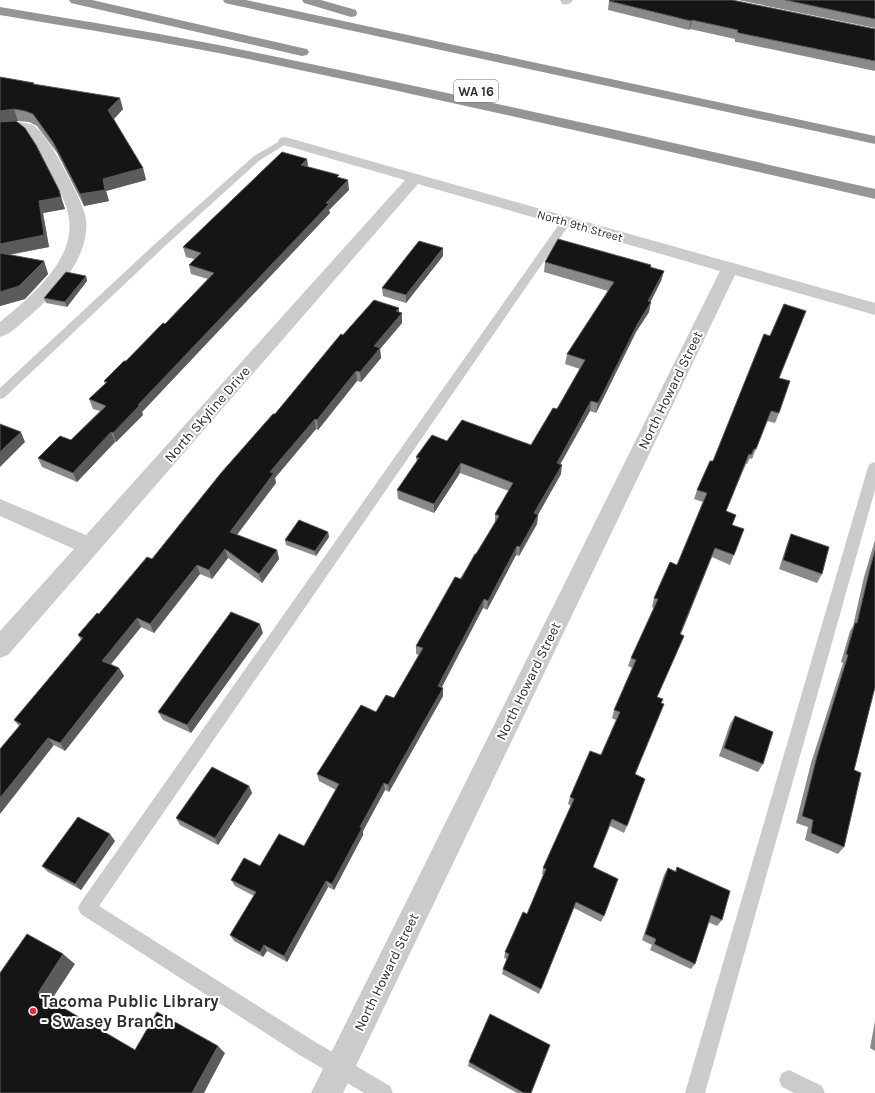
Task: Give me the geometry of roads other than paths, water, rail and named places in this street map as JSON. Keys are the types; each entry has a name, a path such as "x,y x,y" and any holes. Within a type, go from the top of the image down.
{"highway":[{"path":"75,0 317,55"},
{"path":"229,0 875,140"},
{"path":"308,0 589,78"},
{"path":"0,11 153,37 247,55 672,146 875,194"},
{"name":"WA 16","path":"449,85 875,185"}],"street":[{"path":"0,129 21,127 32,132 70,196 76,211 78,227 75,244 64,266 45,290 0,331"},
{"name":"North 9th Street","path":"286,141 414,179 875,309"},
{"name":"North Skyline Drive","path":"0,648 414,179"},
{"name":"North Howard Street","path":"327,1093 730,268"},
{"path":"0,507 90,546"}],"lane":[{"path":"0,395 155,249 257,158 286,141"},
{"path":"383,1093 339,1068 87,908 566,222"},
{"path":"695,1093 875,466"},
{"path":"789,1080 815,1093"}],"place":[{"name":"Tacoma Public Library - Swasey Branch","path":"33,1011"}]}
